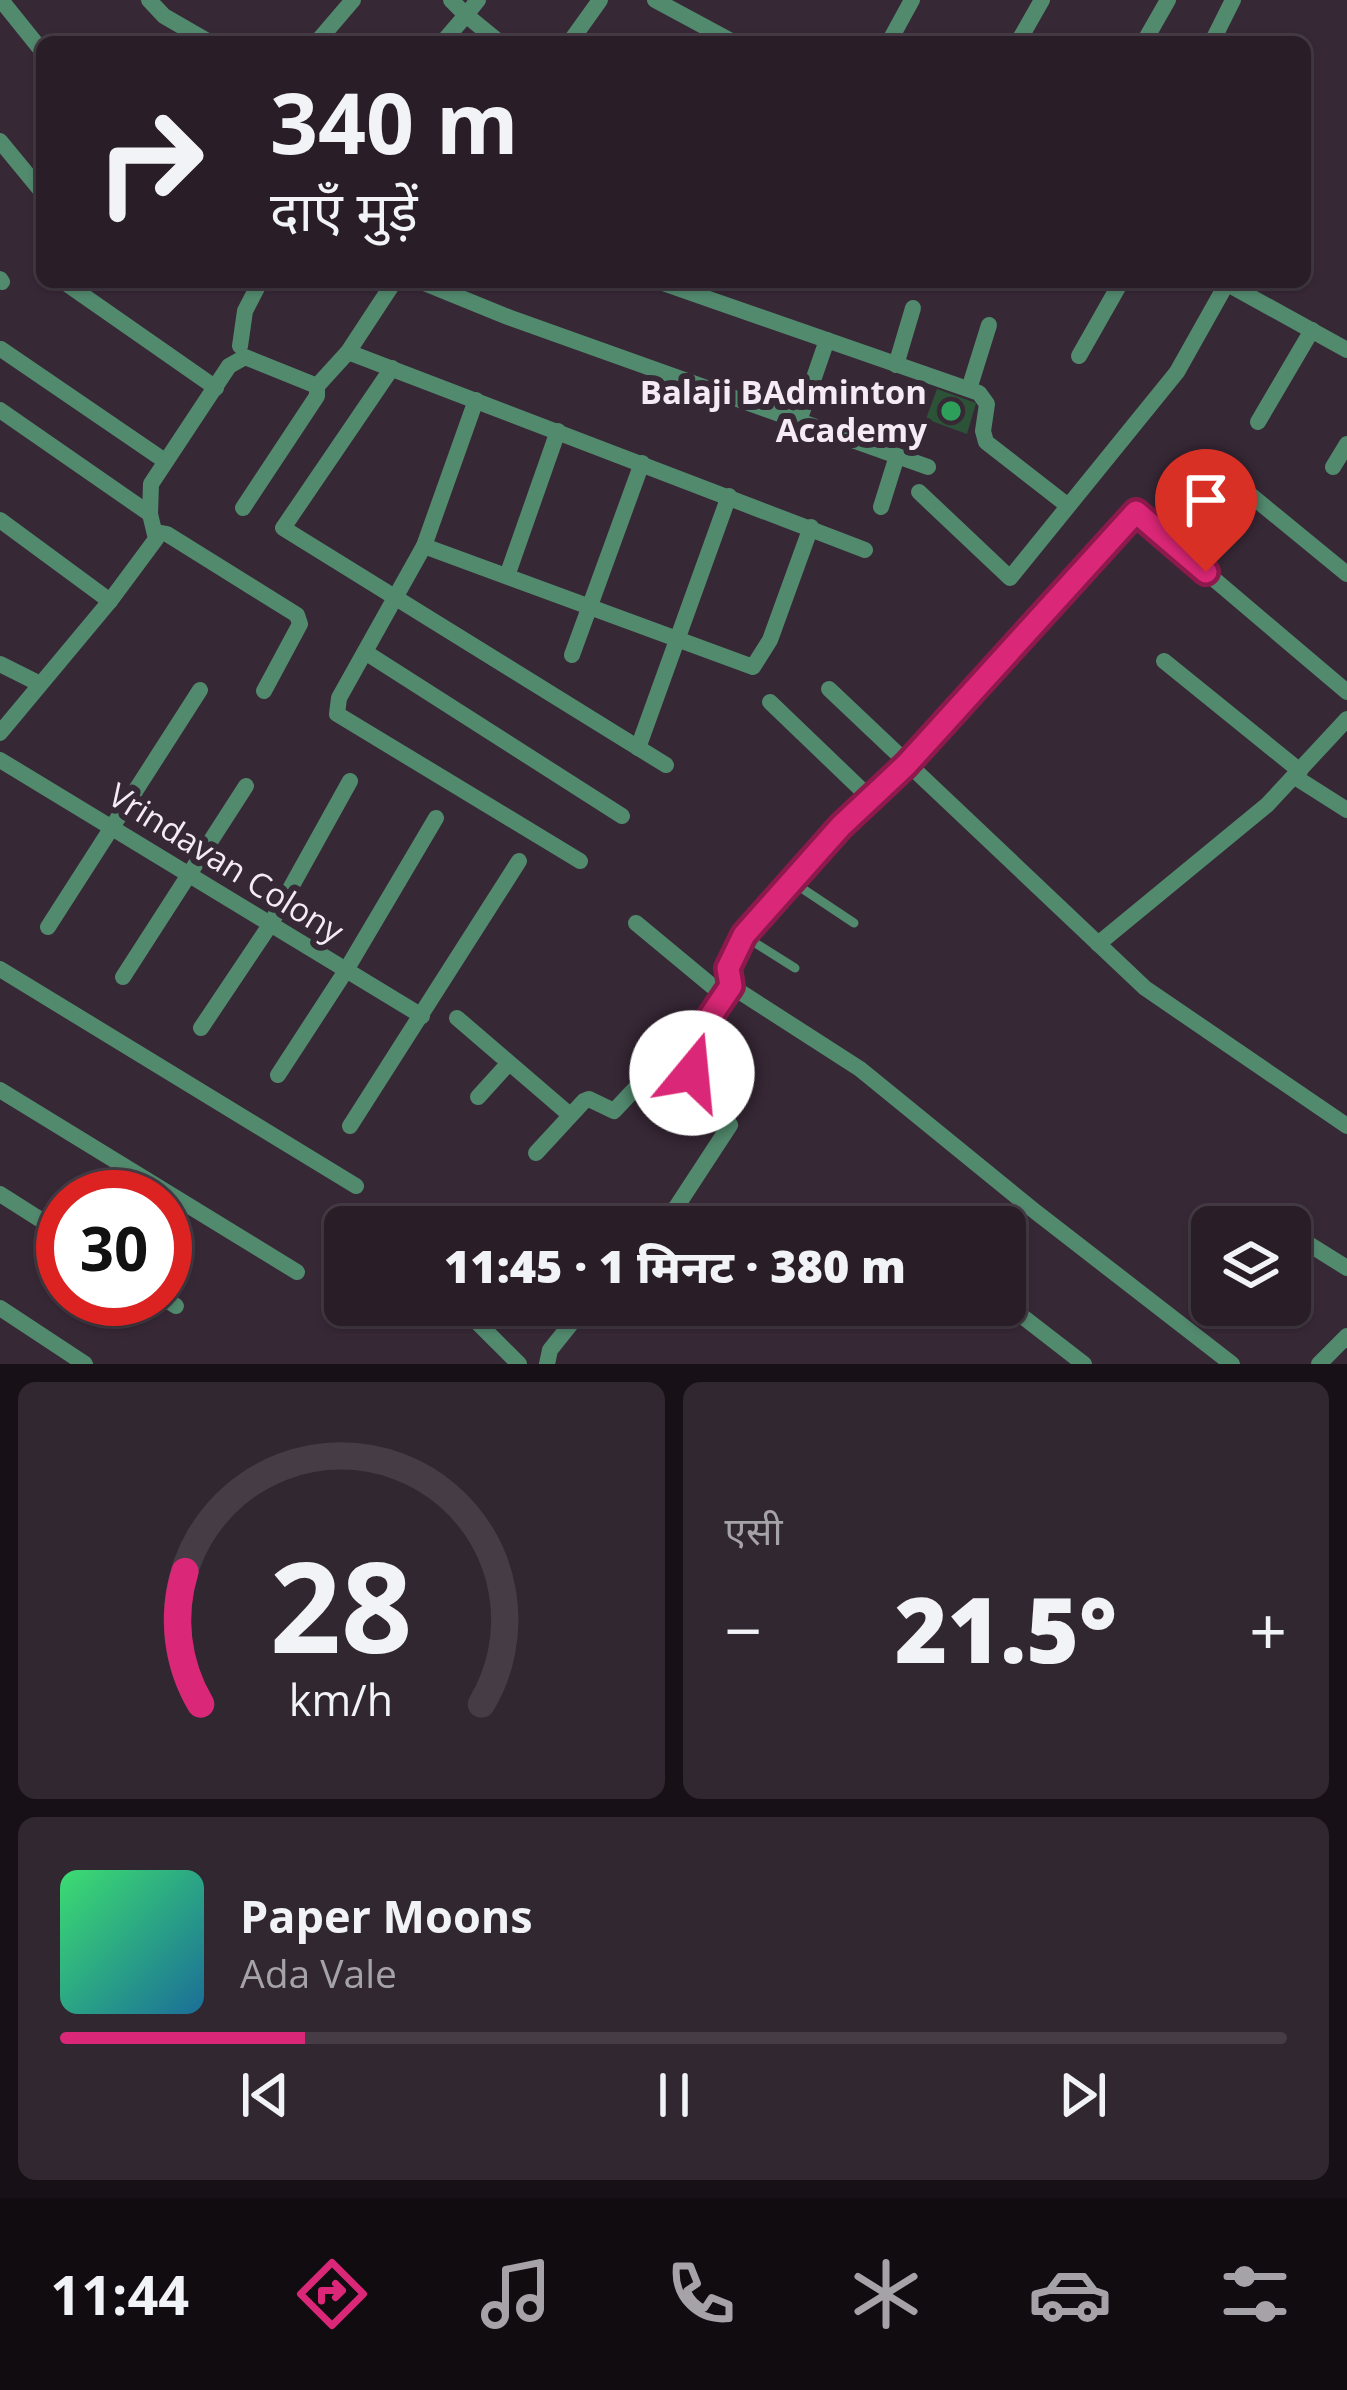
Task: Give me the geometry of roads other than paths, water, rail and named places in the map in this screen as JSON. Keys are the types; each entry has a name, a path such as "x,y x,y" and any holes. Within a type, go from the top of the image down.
{"street":[{"path":"1,0 36,44"},
{"path":"148,0 164,16 199,36"},
{"path":"321,36 353,0"},
{"path":"451,0 492,36"},
{"path":"448,36 478,0"},
{"path":"574,36 600,0"},
{"path":"655,0 722,36"},
{"path":"892,36 912,0"},
{"path":"1021,36 1042,0"},
{"path":"1147,36 1168,0"},
{"path":"1215,36 1233,0"},
{"path":"0,141 36,185"},
{"path":"73,288 216,388"},
{"path":"240,346 245,311 257,288"},
{"path":"243,508 316,396 317,386 348,352 390,288"},
{"path":"437,288 928,467"},
{"path":"677,288 986,398 986,442 1067,505"},
{"path":"1079,356 1118,288"},
{"path":"919,492 1010,578 1177,372 1222,288"},
{"path":"1234,288 1347,350"},
{"path":"896,365 913,308"},
{"path":"969,389 989,326"},
{"path":"1258,422 1312,330"},
{"path":"799,421 827,340"},
{"path":"1,350 165,461"},
{"path":"348,352 866,550"},
{"path":"0,733 110,602 156,538 150,514 152,484 229,366 245,357 317,386"},
{"path":"392,368 283,528 666,765"},
{"path":"476,400 424,546 335,706 342,720 580,861"},
{"path":"0,410 150,514"},
{"path":"507,577 558,431"},
{"path":"1333,467 1347,444"},
{"path":"880,508 897,455"},
{"path":"1204,457 1347,574"},
{"path":"572,655 643,464"},
{"path":"638,748 729,496"},
{"path":"678,1206 730,1125 693,1077 691,1045 728,991 728,968 744,935 1136,512 1347,692"},
{"path":"0,520 110,602"},
{"path":"424,546 753,667 770,640 811,527"},
{"path":"157,532 297,615 300,624 264,692"},
{"path":"364,652 622,816"},
{"path":"1164,662 1347,810"},
{"path":"0,664 38,683"},
{"path":"829,689 1145,988 1347,1126"},
{"path":"48,927 200,690"},
{"path":"770,701 870,798"},
{"path":"1098,944 1203,861 1298,774 1347,719"},
{"name":"Vrindavan Colony","path":"0,760 422,1016"},
{"path":"201,1028 269,925 350,782"},
{"path":"123,977 246,786"},
{"path":"278,1075 346,972 436,818"},
{"path":"350,1126 519,861"},
{"path":"636,923 728,991 860,1069 1232,1364"},
{"path":"0,969 356,1186"},
{"path":"457,1018 570,1115"},
{"path":"536,1154 587,1099 614,1111 677,1044 691,1045"},
{"path":"478,1097 509,1064"},
{"path":"0,1090 297,1272"},
{"path":"0,1194 36,1217"},
{"path":"1311,1245 1347,1268"},
{"path":"0,1308 85,1364"},
{"path":"1026,1319 1084,1364"},
{"path":"481,1326 519,1364"},
{"path":"547,1364 550,1350 569,1326"},
{"path":"1319,1364 1347,1336"}],"lane":[{"path":"791,882 854,923"},
{"path":"744,935 795,968"}],"place":[{"name":"Balaji BAdminton Academy","path":"951,411"}]}
